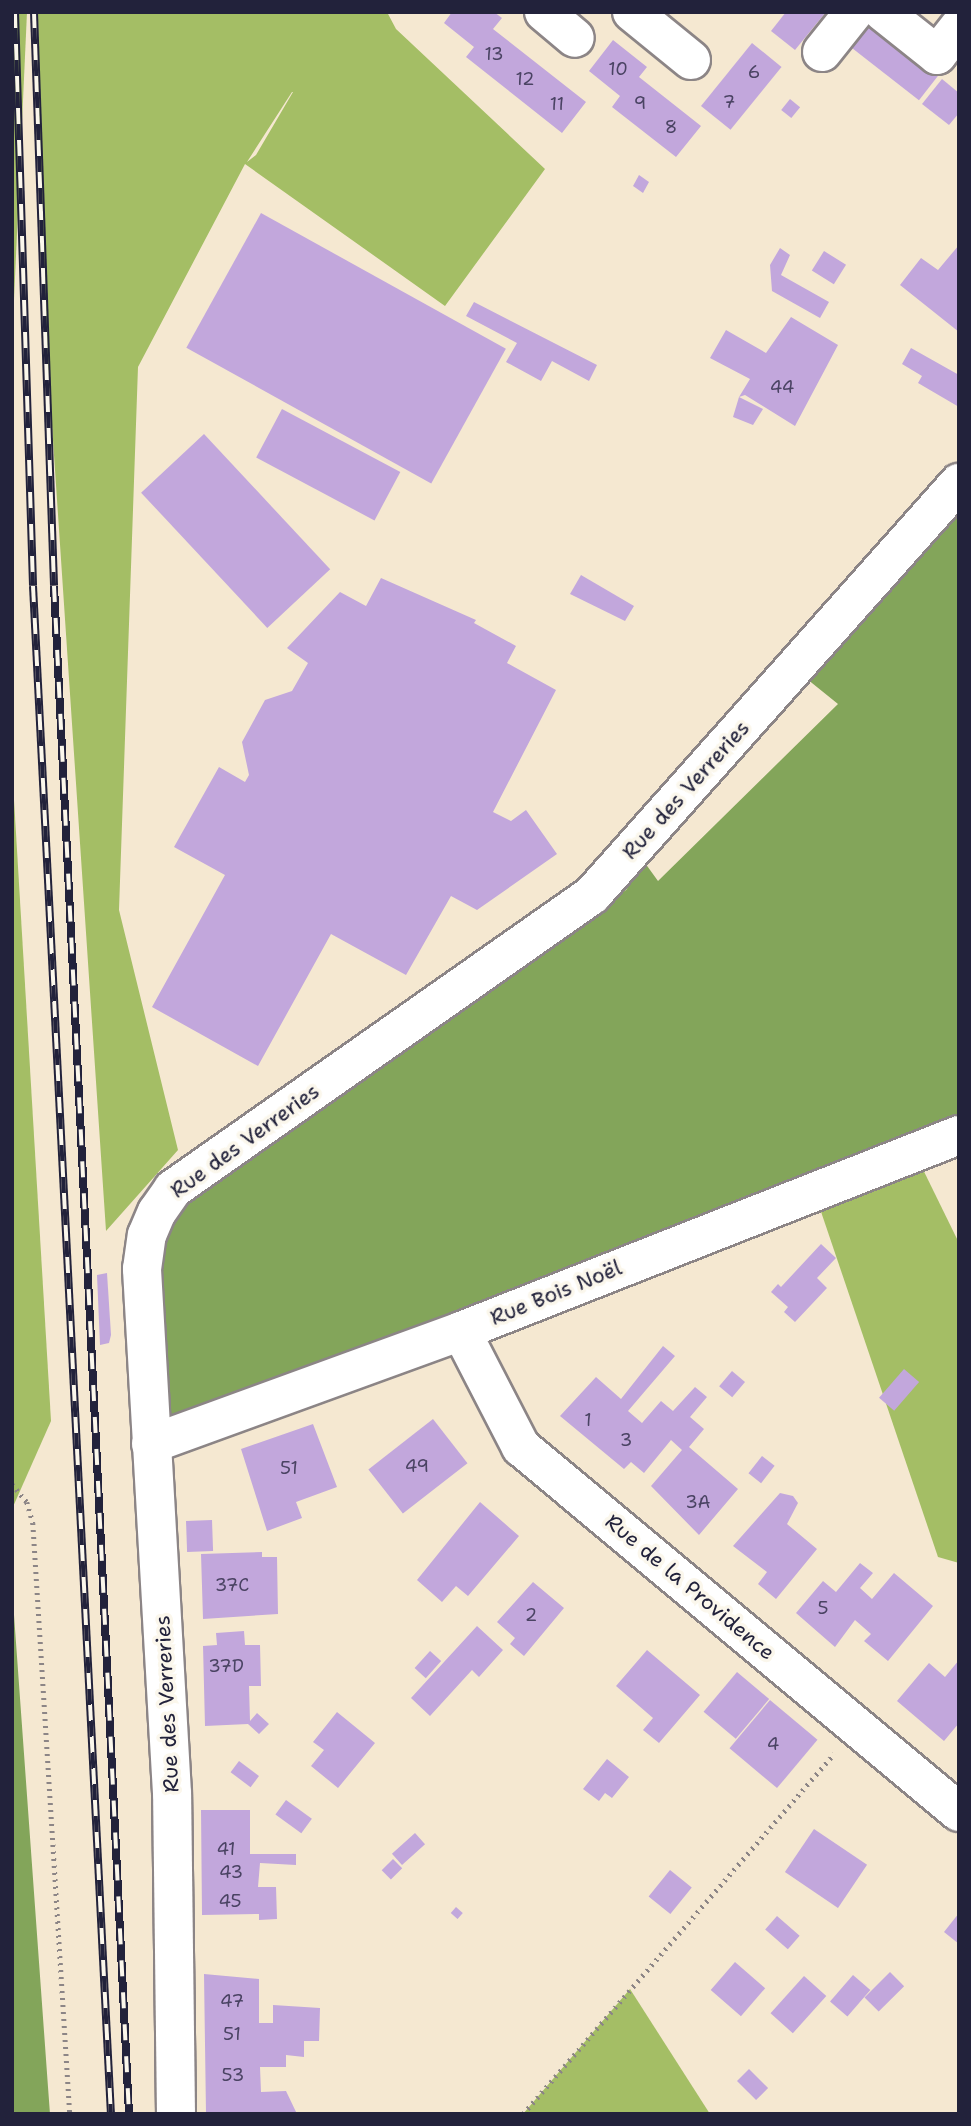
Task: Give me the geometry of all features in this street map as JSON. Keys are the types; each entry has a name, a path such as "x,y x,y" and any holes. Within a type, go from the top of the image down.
{"street":[{"path":"544,12 575,38"},
{"path":"632,12 691,60"},
{"path":"822,51 854,12"},
{"path":"883,12 937,55 959,27"},
{"name":"Rue des Verreries","path":"176,2114 172,1793 142,1269 147,1235 173,1189 592,895 959,483"},
{"name":"Rue Bois Noël","path":"151,1444 461,1331 959,1135"},
{"name":"Rue de la Providence","path":"461,1331 521,1447 959,1812"}],"path":[{"path":"12,1484 27,1502 33,1523 71,2114"},
{"path":"523,2114 857,1727"}],"green space":[{"path":"12,12 27,12 12,344"},
{"path":"38,12 387,12 396,29 545,169 445,306 245,164 138,367 119,910 178,1150 106,1231 40,246","holes":["293,92 256,155 247,162"]},
{"path":"959,494 959,1136 151,1444 157,1212 313,1091 626,890 645,863 658,881 838,704 807,679"},
{"path":"12,766 51,1421 12,1509"},
{"path":"910,1143 959,1243 959,1563 938,1557 814,1191"},
{"path":"12,1587 48,2087 50,2114 12,2114"},
{"path":"630,1989 710,2114 523,2114"}],"building":[{"path":"452,12 494,12 502,18 493,29 586,102 562,133 466,57 474,47 444,23"},
{"path":"786,12 826,12 795,50 771,31"},
{"path":"864,18 938,76 919,100 845,42"},
{"path":"613,40 647,67 639,77 701,126 676,157 612,107 620,96 589,71"},
{"path":"752,43 782,67 731,130 701,106"},
{"path":"942,79 959,93 959,113 949,125 922,104"},
{"path":"790,99 800,107 791,118 781,110"},
{"path":"639,175 649,182 643,193 633,186"},
{"path":"261,213 506,349 431,483 186,348"},
{"path":"959,245 959,332 900,285 921,258 938,270"},
{"path":"780,248 790,255 781,275 829,302 820,318 772,291 770,265"},
{"path":"824,251 846,265 834,284 812,271"},
{"path":"474,302 597,365 589,381 552,361 541,381 506,362 517,343 466,316"},
{"path":"791,317 838,345 795,426 745,395 739,397 750,379 710,358 726,330 766,353"},
{"path":"911,348 959,375 959,407 918,383 922,376 902,364"},
{"path":"739,397 763,409 753,425 733,417"},
{"path":"282,409 400,472 374,520 256,458"},
{"path":"204,434 330,569 267,628 141,493"},
{"path":"581,575 634,606 625,621 570,594"},
{"path":"381,578 476,620 474,623 516,646 507,663 556,690 493,812 511,821 526,810 557,854 477,910 451,896 406,975 331,934 258,1066 152,1007 225,875 174,847 219,767 245,782 249,775 242,742 265,700 292,691 308,663 287,648 340,592 366,606"},
{"path":"821,1244 836,1258 817,1278 827,1288 795,1322 784,1312 788,1307 771,1292 778,1284 781,1287"},
{"path":"107,1273 111,1335 109,1343 100,1345 97,1275"},
{"path":"663,1346 675,1356 628,1411 642,1423 661,1401 673,1411 695,1387 707,1397 690,1417 704,1429 689,1447 738,1489 699,1535 651,1486 682,1450 671,1440 644,1473 631,1462 624,1469 560,1416 596,1377 621,1399"},
{"path":"904,1369 919,1382 894,1411 879,1398"},
{"path":"732,1371 745,1382 732,1397 719,1386"},
{"path":"433,1419 467,1463 403,1514 368,1469"},
{"path":"313,1424 337,1487 296,1502 302,1518 267,1531 241,1449"},
{"path":"762,1456 775,1466 761,1483 748,1473"},
{"path":"780,1493 793,1496 798,1503 787,1524 817,1549 776,1599 758,1584 767,1572 733,1546"},
{"path":"480,1502 519,1536 468,1596 456,1586 442,1602 417,1580"},
{"path":"212,1520 213,1551 187,1552 186,1521"},
{"path":"262,1552 262,1557 277,1557 278,1614 203,1619 201,1554"},
{"path":"860,1563 873,1573 860,1588 872,1599 894,1573 933,1606 888,1661 864,1641 871,1634 855,1620 835,1647 796,1613 823,1581 836,1592"},
{"path":"533,1582 564,1608 524,1656 510,1644 515,1638 497,1622"},
{"path":"477,1626 503,1650 479,1677 472,1670 430,1716 411,1698"},
{"path":"244,1631 245,1645 260,1645 261,1686 249,1686 250,1721 257,1713 269,1724 259,1734 248,1724 205,1726 203,1646 217,1645 216,1633"},
{"path":"647,1650 700,1695 659,1743 643,1730 653,1718 616,1686"},
{"path":"430,1651 441,1661 426,1678 415,1668"},
{"path":"959,1660 959,1723 944,1741 897,1701 929,1663 945,1677"},
{"path":"737,1672 769,1699 736,1739 704,1712"},
{"path":"770,1700 817,1740 777,1788 730,1748"},
{"path":"337,1712 375,1743 338,1788 311,1766 324,1750 313,1742"},
{"path":"607,1759 629,1777 612,1798 605,1793 599,1801 583,1789"},
{"path":"239,1761 259,1776 251,1787 231,1772"},
{"path":"286,1800 312,1819 301,1833 275,1815"},
{"path":"201,1810 250,1810 250,1854 296,1854 296,1865 260,1863 258,1887 276,1887 277,1919 259,1920 259,1914 202,1915"},
{"path":"814,1829 867,1865 838,1908 785,1872"},
{"path":"415,1833 425,1844 402,1865 392,1854"},
{"path":"393,1859 402,1868 391,1880 382,1870"},
{"path":"670,1870 692,1888 670,1914 649,1896"},
{"path":"456,1907 463,1913 458,1919 451,1913"},
{"path":"959,1913 959,1944 944,1932"},
{"path":"777,1916 800,1936 788,1949 765,1930"},
{"path":"735,1962 765,1988 741,2016 711,1990"},
{"path":"890,1972 904,1986 879,2012 865,1997"},
{"path":"204,1974 259,1979 259,2023 273,2023 273,2005 320,2008 319,2041 304,2041 304,2057 286,2055 286,2067 260,2067 261,2092 286,2091 297,2114 206,2114"},
{"path":"853,1975 870,1990 847,2017 830,2001"},
{"path":"804,1976 826,1996 793,2033 771,2013"},
{"path":"749,2069 768,2088 756,2100 737,2081"}],"railway":[{"path":"15,12 33,586 111,2114"},
{"path":"34,12 54,586 129,2114"}]}
